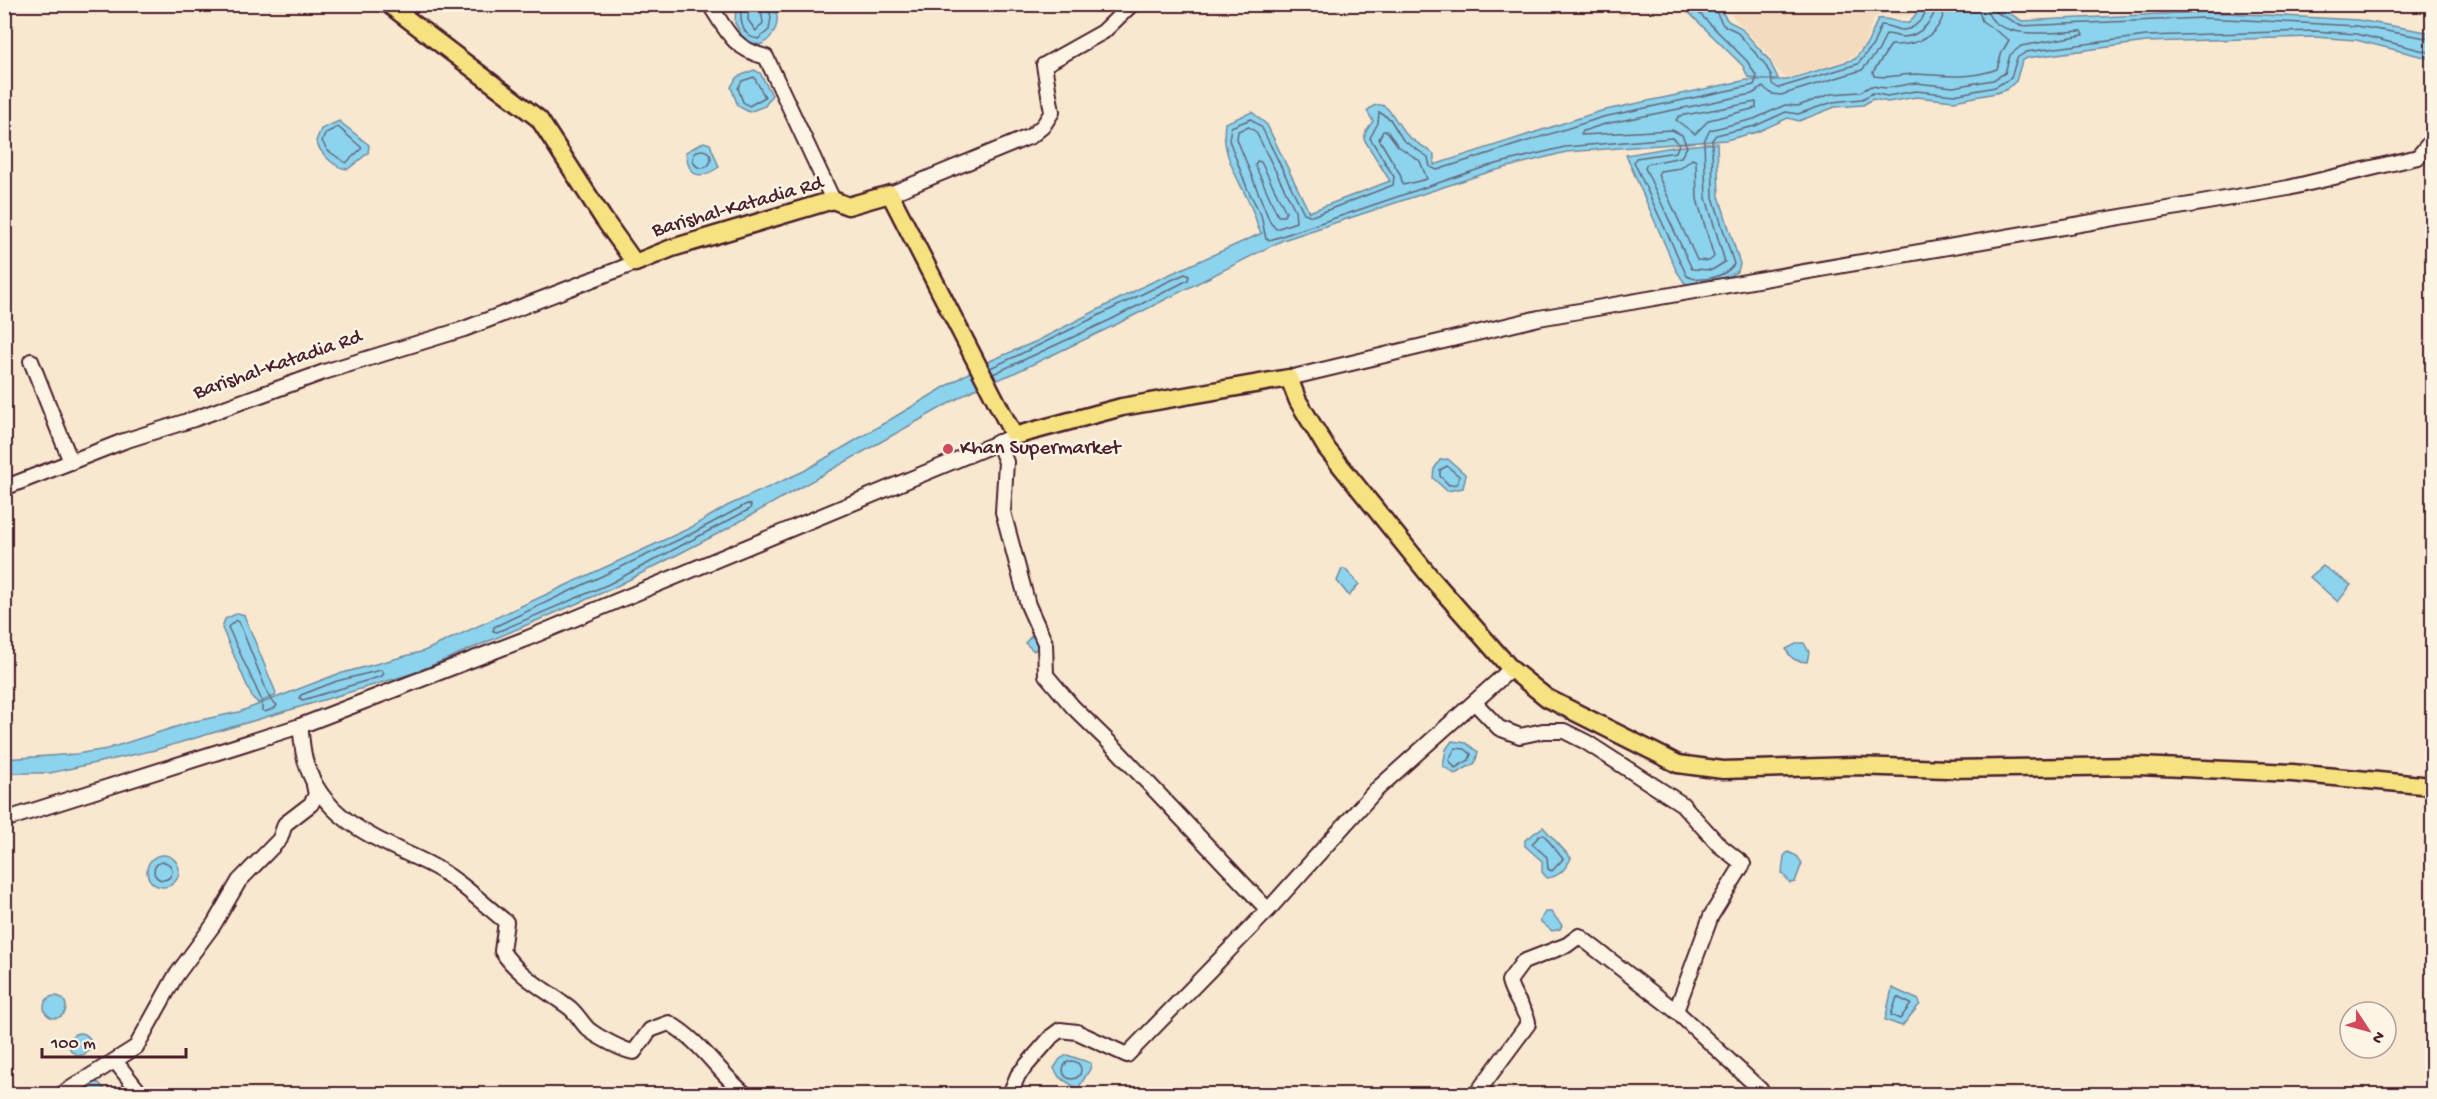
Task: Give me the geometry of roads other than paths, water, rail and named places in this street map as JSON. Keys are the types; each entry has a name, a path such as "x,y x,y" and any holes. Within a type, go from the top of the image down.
{"main road":[{"path":"388,4 539,119 635,263"},
{"path":"890,194 996,399 1006,439 1122,407 1289,378 1298,401 1327,448 1432,579 1511,669 1547,698 1678,764 1723,770 1853,766 1948,769 2139,765 2292,773 2433,786"},
{"name":"Barishal-Katadia Rd","path":"635,263 672,248 833,200 848,206 890,194"}],"street":[{"path":"890,194 1031,136 1043,126 1052,112 1044,65 1103,32 1132,4"},
{"path":"712,8 728,34 748,53 766,57 833,200"},
{"path":"1289,378 1539,318 2289,188 2418,157 2433,140"},
{"name":"Barishal-Katadia Rd","path":"4,488 324,372 464,329 635,263"},
{"path":"30,361 71,462"},
{"path":"4,820 300,726 528,638 1006,439 1002,512 1028,605 1045,643 1046,675 1073,707 1117,750 1268,910"},
{"path":"1010,1094 1018,1075 1060,1030 1077,1032 1127,1055 1268,910 1376,790 1511,669"},
{"path":"1475,703 1499,728 1521,736 1543,731 1564,731 1586,742 1682,804 1719,845 1743,864 1711,916 1676,1011"},
{"path":"62,1095 136,1047 175,977 214,924 239,880 280,839 285,824 315,799 314,783 306,762 300,726"},
{"path":"314,783 344,818 360,831 444,873 506,922 502,951 507,958 533,983 572,1010 589,1030 625,1050 634,1052 650,1030 669,1023 708,1054 725,1078 746,1095"},
{"path":"1476,1095 1528,1024 1529,1018 1511,993 1509,981 1524,962 1567,945 1579,936 1676,1011 1765,1095"},
{"path":"115,1061 141,1095"}],"water":[{"path":"736,5 772,5 777,22 770,38 760,45 745,41 735,23"},
{"path":"1681,5 1717,5 1728,21 1740,27 1769,60 1778,78 1770,81 1748,77 1743,66"},
{"path":"1923,5 1996,5 2022,21 2202,12 2358,20 2432,33 2432,59 2356,40 2314,37 2146,42 2027,58 2022,61 2016,81 2006,90 1996,93 1954,101 1916,97 1888,102 1873,99 1863,105 1835,107 1799,121 1788,118 1757,132 1726,140 1566,152 1489,172 1283,240 1113,326 1010,375 978,387 723,531 611,589 414,673 155,750 50,773 5,773 5,759 76,754 107,749 191,722 239,712 335,675 424,651 690,528 727,506 804,471 985,363 1037,341 1148,284 1262,233 1229,160 1224,136 1225,123 1252,112 1267,125 1309,212 1390,181 1364,139 1373,121 1367,111 1374,106 1380,105 1390,111 1407,135 1434,154 1434,165 1601,111 1747,80 1787,80 1855,59 1868,42 1878,19 1909,23"},
{"path":"754,70 760,73 772,95 765,106 749,112 738,106 731,87 737,77"},
{"path":"339,121 369,145 368,153 348,169 329,160 316,141 321,129"},
{"path":"704,142 710,144 719,167 701,175 692,172 686,152"},
{"path":"1717,143 1719,196 1740,264 1738,271 1715,284 1686,285 1676,270 1626,155"},
{"path":"1448,459 1466,475 1463,488 1447,491 1433,478 1434,469 1440,460"},
{"path":"2323,566 2351,585 2338,602 2310,577"},
{"path":"1342,569 1345,569 1359,584 1349,596 1337,581"},
{"path":"238,613 244,615 276,693 275,696 258,703 252,697 222,628 225,619"},
{"path":"1035,632 1042,644 1034,651 1025,643"},
{"path":"1798,643 1804,643 1809,652 1807,662 1794,659 1786,649"},
{"path":"1452,741 1466,743 1478,752 1475,763 1455,774 1443,766 1446,749"},
{"path":"1543,827 1571,858 1562,872 1547,878 1542,872 1542,861 1525,846 1525,840"},
{"path":"1788,852 1797,856 1802,863 1795,882 1790,883 1782,873 1784,856"},
{"path":"163,855 174,860 179,871 174,882 163,887 152,882 147,871 152,860"},
{"path":"1545,912 1551,912 1562,925 1560,929 1552,931 1540,921"},
{"path":"1892,988 1919,1000 1920,1004 1902,1026 1885,1020"},
{"path":"51,996 59,996 66,1003 66,1011 59,1018 51,1018 44,1011 44,1003"},
{"path":"80,1033 88,1036 91,1044 88,1052 80,1055 72,1052 69,1044 72,1036"},
{"path":"1067,1055 1091,1063 1078,1089 1059,1077 1054,1068 1060,1059"},
{"path":"89,1082 99,1083 109,1094 79,1094"}],"place":[{"name":"Khan Supermarket","path":"948,449"}]}
